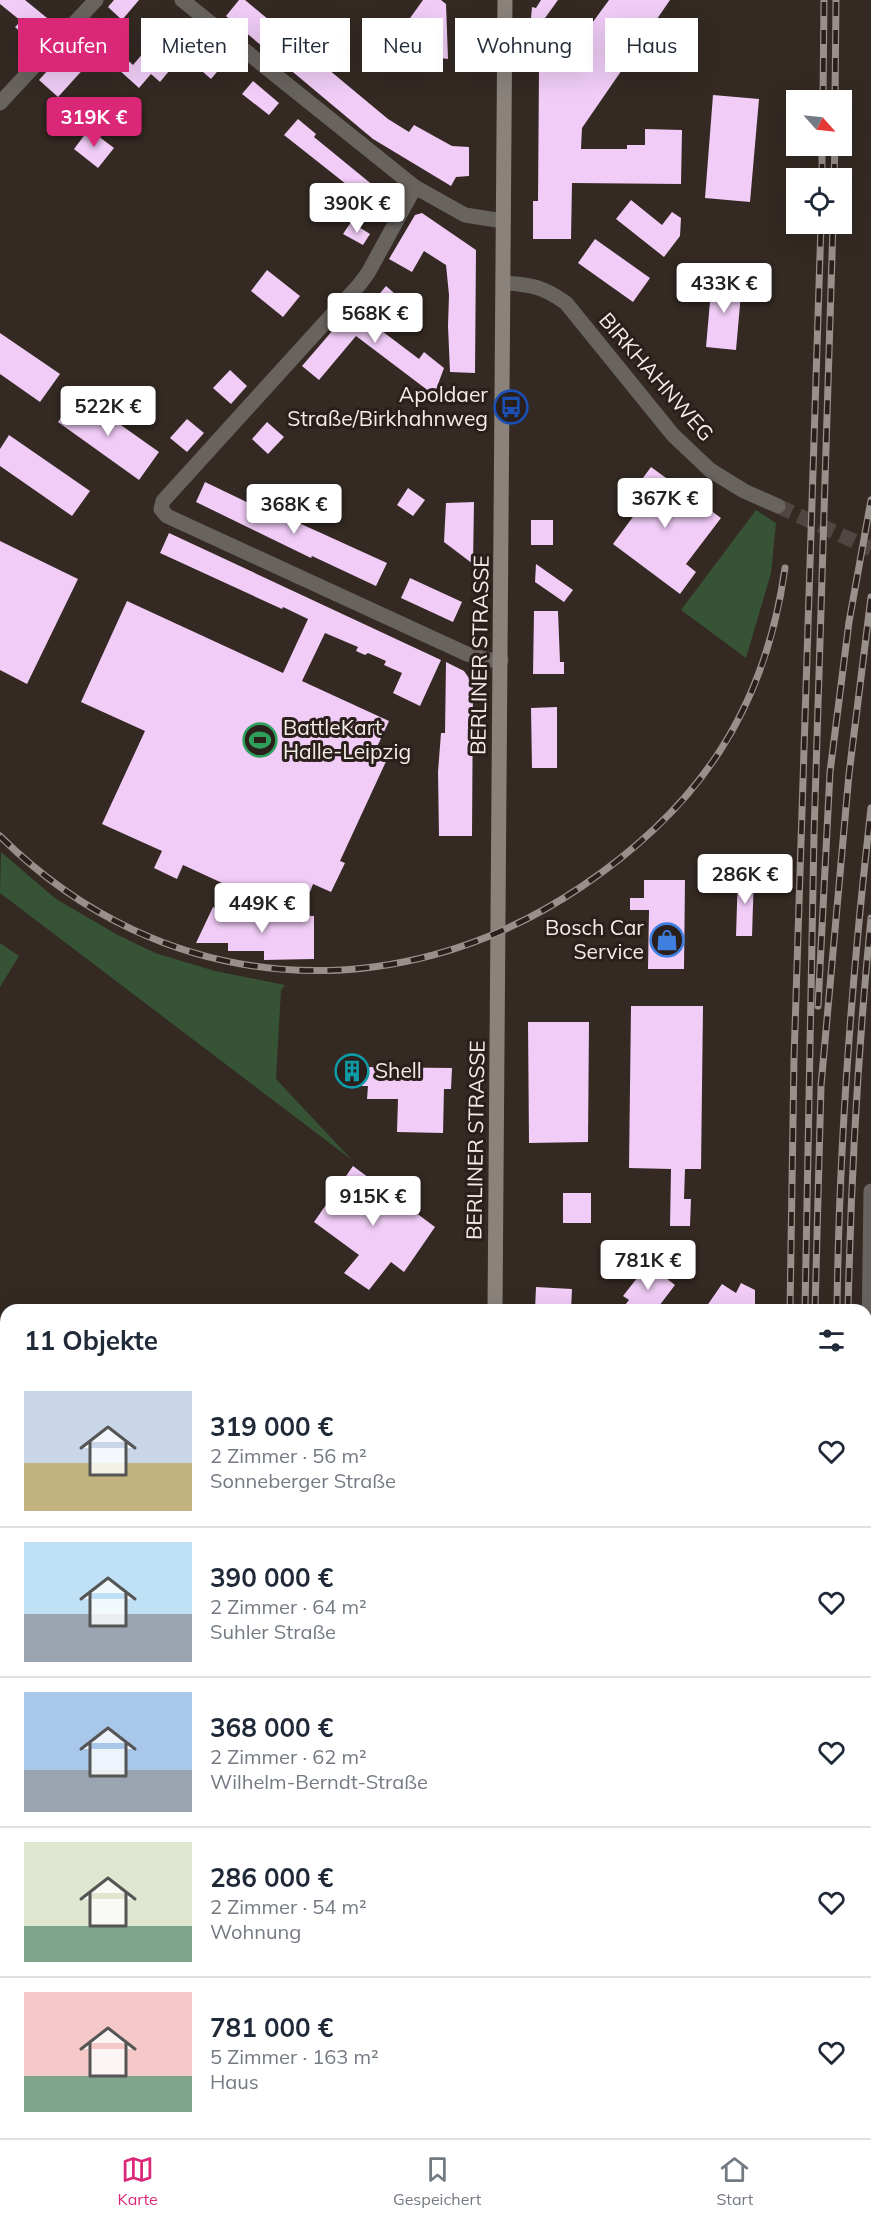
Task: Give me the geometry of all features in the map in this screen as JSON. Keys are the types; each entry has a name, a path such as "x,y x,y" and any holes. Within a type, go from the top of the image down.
{"street":[{"path":"0,103 96,0"},
{"path":"182,0 415,187 465,215 503,221"},
{"name":"BERLINER STRASSE","path":"495,1304 505,0"},
{"path":"415,187 359,285 163,501 161,509 167,516 467,654 489,660 501,660"},
{"name":"BIRKHAHNWEG","path":"503,283 525,284 549,291 566,303 673,435 710,470 744,491 777,506"},
{"path":"869,1304 871,1191"}],"green space":[{"path":"756,510 776,523 771,573 746,658 681,610"},
{"path":"1,852 56,899 116,934 155,953 215,971 285,985 281,990 276,1079 352,1160 0,893"},
{"path":"0,943 19,956 0,987"}],"building":[{"path":"0,0 25,0 47,18 18,19 0,4"},
{"path":"114,0 139,0 124,18 120,18 108,7"},
{"path":"239,0 245,0 267,18 260,18 260,44 248,34 248,18 226,16"},
{"path":"423,0 441,0 446,4 448,59 443,58 443,18 410,18"},
{"path":"541,0 558,0 545,18 531,18 532,7 536,8"},
{"path":"609,0 670,0 658,18 605,18 605,72 620,72 582,128 581,149 627,149 627,145 645,145 645,129 682,130 681,184 572,183 571,239 533,239 533,201 538,201 539,72 593,72 593,22"},
{"path":"141,56 141,72 168,72 160,82 151,74 139,88 121,72 129,72 129,61 133,65"},
{"path":"46,72 81,72 58,97 39,80"},
{"path":"203,72 217,72 211,79"},
{"path":"293,72 332,72 388,119 409,132 414,125 452,146 469,147 469,176 456,177 451,186 373,139"},
{"path":"253,81 279,103 269,115 242,94"},
{"path":"713,95 759,99 750,202 705,198"},
{"path":"298,119 316,134 314,137 380,191 370,203 284,135"},
{"path":"89,129 114,148 98,168 74,149"},
{"path":"631,200 662,225 672,212 681,218 680,236 664,257 616,219"},
{"path":"422,213 476,250 475,373 450,372 449,295 446,265 424,251 412,272 389,259 415,215"},
{"path":"351,222 370,234 363,245 343,234"},
{"path":"595,239 650,278 633,302 578,263"},
{"path":"267,270 300,296 283,317 251,291"},
{"path":"712,279 742,282 736,350 706,347"},
{"path":"386,286 402,300 378,328 419,359 424,352 444,368 434,395 356,336 319,380 302,366 352,308 362,315"},
{"path":"0,333 60,374 40,402 0,374"},
{"path":"230,370 247,386 231,404 213,388"},
{"path":"77,394 159,452 139,480 58,422"},
{"path":"187,419 204,433 187,452 170,438"},
{"path":"267,422 284,437 268,454 252,439"},
{"path":"9,435 90,491 72,516 0,466 0,449"},
{"path":"651,467 721,518 686,564 696,572 680,594 613,544 635,514 623,505"},
{"path":"205,482 276,516 277,513 387,563 376,586 312,556 311,558 196,502"},
{"path":"408,488 425,500 413,516 397,505"},
{"path":"474,502 473,564 444,542 446,503"},
{"path":"531,520 553,520 553,545 531,545"},
{"name":"BattleKart Halle-Leipzig","path":"169,533 441,660 420,706 393,693 402,673 384,665 386,661 368,653 365,655 356,651 358,647 325,633 302,681 389,721 376,749 389,755 340,861 345,863 331,892 313,884 310,892 231,887 183,865 177,879 154,868 162,851 102,824 145,731 81,702 127,601 283,673 308,619 160,553"},
{"path":"0,541 78,579 27,684 0,670"},
{"path":"536,564 573,590 564,602 535,582"},
{"path":"410,578 462,602 453,622 401,598"},
{"path":"534,611 558,611 560,662 564,662 564,674 533,674"},
{"path":"446,662 464,671 473,684 472,836 439,836 438,772 441,733 445,733"},
{"path":"557,707 557,768 532,768 531,708"},
{"path":"738,873 754,874 752,936 736,936"},
{"name":"Bosch Car Service","path":"644,880 685,880 684,969 648,969 649,910 630,910 630,898 644,898"},
{"path":"213,907 228,914 314,916 314,959 264,960 264,951 228,951 228,943 196,943"},
{"path":"631,1006 703,1006 701,1169 685,1169 684,1199 691,1199 690,1226 670,1226 671,1169 629,1168"},
{"path":"528,1022 589,1022 588,1142 529,1143"},
{"path":"362,1056 362,1067 452,1068 451,1089 444,1089 443,1133 397,1132 398,1099 367,1099 368,1086 342,1086 342,1057"},
{"path":"353,1166 435,1227 404,1272 391,1262 369,1290 344,1273 359,1255 314,1222"},
{"path":"563,1193 591,1193 591,1223 563,1223"},
{"path":"648,1264 675,1285 661,1304 626,1304 629,1300 623,1296"},
{"path":"741,1283 755,1290 755,1304 708,1304 722,1284 736,1293"},
{"path":"536,1287 572,1289 571,1304 535,1304"}],"tunnel":[{"path":"778,506 871,549"}],"railway":[{"path":"823,90 824,0"},
{"path":"835,90 836,0"},
{"path":"822,156 822,168"},
{"path":"834,168 835,156"},
{"path":"790,1304 794,1059 821,234"},
{"path":"805,1304 814,835 833,234"},
{"path":"818,1006 830,772 849,622 871,500"},
{"path":"0,836 64,890 133,930 205,956 281,969 357,969 434,955 509,928 581,887 623,856 660,824 692,789 720,751 743,711 761,667 775,619 785,568"},
{"path":"815,1304 821,1086 849,774 871,597"},
{"path":"837,1304 840,1184 848,1058 871,808"},
{"path":"848,1304 856,1114 871,918"}],"place":[{"name":"Apoldaer Straße/Birkhahnweg","path":"511,407"},
{"name":"BattleKart Halle-Leipzig","path":"260,740"},
{"name":"Bosch Car Service","path":"667,940"},
{"name":"Shell","path":"352,1071"}]}
